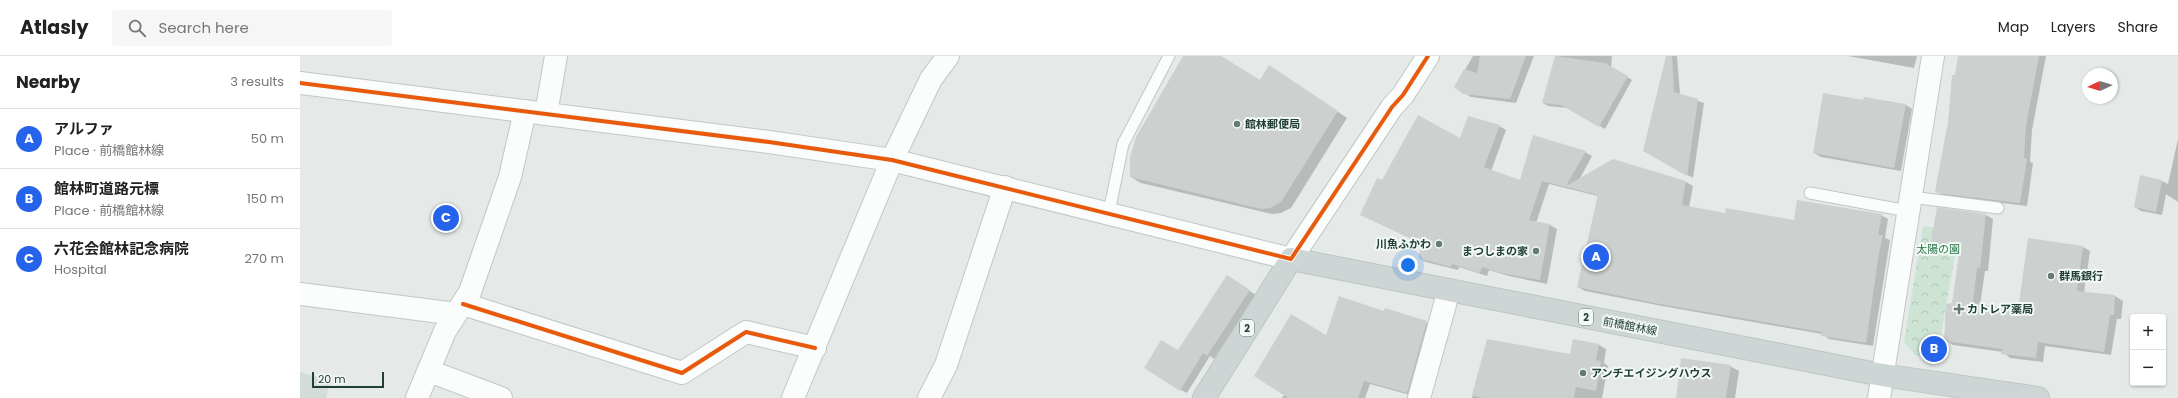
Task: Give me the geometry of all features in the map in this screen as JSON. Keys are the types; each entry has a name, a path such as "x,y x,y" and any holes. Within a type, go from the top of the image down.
{"main road":[{"name":"前橋館林線","path":"1291,259 1882,375 2038,398"},
{"name":"2","path":"1204,398 1291,259"}],"street":[{"path":"546,114 556,56"},
{"path":"793,398 892,160 931,79 948,56"},
{"path":"300,83 525,111 892,160 1109,212 1291,259 1392,107 1403,95 1428,56"},
{"path":"1879,398 1933,56"},
{"path":"417,398 445,331 470,292 510,176 525,111"},
{"path":"929,398 946,365 1005,187"},
{"path":"1419,398 1449,290"},
{"path":"300,294 460,309 682,373 746,332 815,348"},
{"path":"429,371 501,398"}],"lane":[{"path":"1109,212 1123,144 1169,56"},
{"path":"1810,193 1909,204 1998,208"}],"shaded area":[{"path":"300,372 330,380 326,398 300,398"}],"green space":[{"name":"太陽の園","path":"1923,226 1959,231 1937,358 1915,355 1904,342"}],"building":[{"name":"館林郵便局","path":"1183,56 1221,56 1260,80 1269,65 1338,111 1281,202 1270,208 1261,209 1130,177 1130,157 1136,137"},
{"path":"1480,56 1526,56 1510,99 1463,94 1454,87 1464,69 1477,73"},
{"path":"1555,56 1605,63 1628,76 1599,127 1561,105 1542,103"},
{"path":"1666,56 1672,56 1674,92 1698,99 1687,176 1643,151"},
{"path":"1958,56 2039,56 2026,126 2024,158 2027,159 2020,203 1937,193 1935,191 1948,122 1952,75 1955,75"},
{"path":"1823,93 1863,100 1864,97 1906,104 1894,168 1813,153"},
{"path":"1418,115 1460,138 1468,116 1500,125 1484,167 1520,180 1533,135 1586,151 1566,186 1613,159 1686,181 1682,205 1725,213 1726,208 1794,220 1797,200 1882,214 1878,235 1883,235 1866,343 1821,336 1822,332 1654,303 1577,287 1598,195 1542,181 1529,220 1550,224 1540,280 1501,273 1482,267 1480,273 1452,264 1451,267 1418,258 1422,244 1360,215 1377,178 1382,180"},
{"path":"2140,175 2162,180 2156,212 2134,207"},
{"path":"1937,207 1986,214 1980,268 1977,267 1973,303 2018,310 2028,238 2083,246 2077,291 2115,295 2114,315 2110,315 2104,352 2038,342 2036,358 2001,354 2002,349 1944,341 1946,304 1952,303 1960,248 1931,242"},
{"path":"1227,275 1250,290 1207,356 1203,353 1180,391 1144,368 1161,340 1178,350"},
{"path":"1339,296 1384,311 1385,308 1427,321 1407,393 1364,381 1358,398 1288,398 1254,376 1291,314 1326,335"},
{"path":"1487,339 1570,354 1573,339 1599,344 1596,360 1601,361 1596,391 1576,387 1574,398 1482,398 1472,395"},
{"path":"1681,358 1731,365 1726,398 1676,398"}],"cycle path":[{"path":"300,83 769,142 892,160 1291,259 1392,107 1403,95 1428,56"},
{"path":"463,304 682,373 746,332 815,348"}],"place":[{"name":"館林郵便局","path":"1237,124"},
{"name":"六花会館林記念病院","path":"446,218"},
{"name":"川魚ふかわ","path":"1439,244"},
{"name":"まつしまの家","path":"1536,251"},
{"name":"アルファ","path":"1596,257"},
{"name":"群馬銀行","path":"2051,276"},
{"name":"カトレア薬局","path":"1959,309"},
{"name":"館林町道路元標","path":"1934,349"},
{"name":"アンチエイジングハウス","path":"1583,373"}]}
